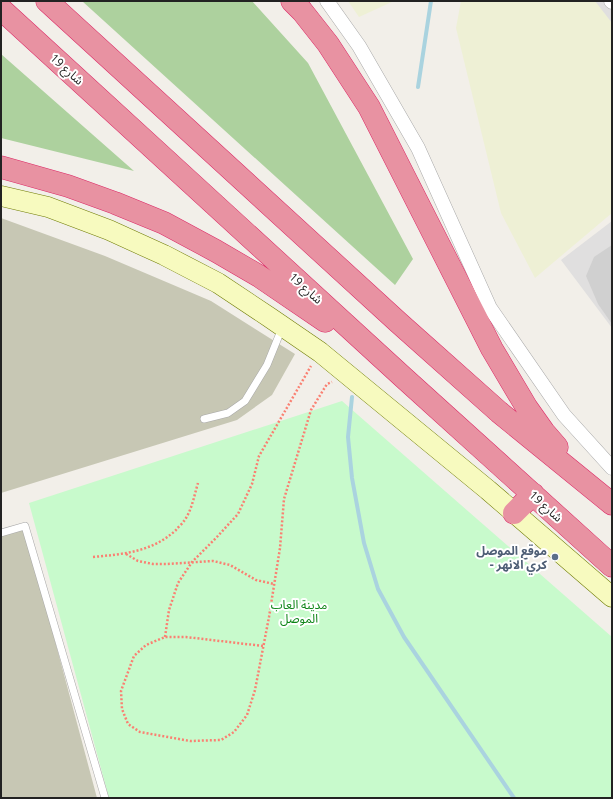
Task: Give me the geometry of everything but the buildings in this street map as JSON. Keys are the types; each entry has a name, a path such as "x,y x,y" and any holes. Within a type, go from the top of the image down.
{"highway":[{"path":"47,1 487,401 606,499"},
{"path":"292,1 302,11 328,44 369,107 510,382 544,432 565,457 606,499"},
{"name":"شارع 19","path":"1,9 612,566"},
{"path":"1,167 68,186 164,223 259,276 404,378"},
{"path":"514,513 533,494"}],"main road":[{"path":"1,196 48,207 109,230 164,255 218,283 320,352 488,490 612,597"}],"street":[{"path":"327,1 359,46 418,148 490,308 564,415 612,468"}],"lane":[{"path":"204,419 228,413 245,401 267,365 282,326"},
{"path":"1,533 25,526 105,798"}],"path":[{"path":"165,637 169,610 178,583 192,562 238,514 252,484 258,456 320,352"},
{"path":"263,646 186,637 165,637 146,645 134,656 122,691 122,709 128,724 140,732 190,741 221,740 234,732 247,715 255,690 263,646 274,584 280,548 284,499 311,410 327,384 350,376"},
{"path":"93,557 126,554 150,546 167,538 184,522 191,508 198,483"},
{"path":"126,554 138,561 153,564 213,561 230,565 256,580 274,584"}],"shaded area":[{"path":"348,1 394,1 359,17"},
{"path":"461,1 595,1 612,23 612,213 535,278 501,213 456,28"},
{"path":"593,1 612,1 612,25"},
{"path":"1,218 105,256 211,301 295,354 272,395 237,420 1,493"},
{"path":"612,221 612,328 561,260"},
{"path":"612,245 612,324 598,304 586,276 594,257"},
{"path":"24,525 97,798 1,798 1,531"}],"green space":[{"path":"82,1 252,1 308,63 413,259 395,285"},
{"path":"1,54 134,171 1,138"},
{"name":"مدينة العاب الموصل","path":"342,401 612,637 612,798 109,798 29,503"}],"waterway":[{"path":"418,87 431,1"},
{"path":"352,397 348,437 352,478 364,543 378,589 404,637 514,798"}],"place":[{"name":"موقع الموصل - كري الانهر","path":"555,557"}]}
